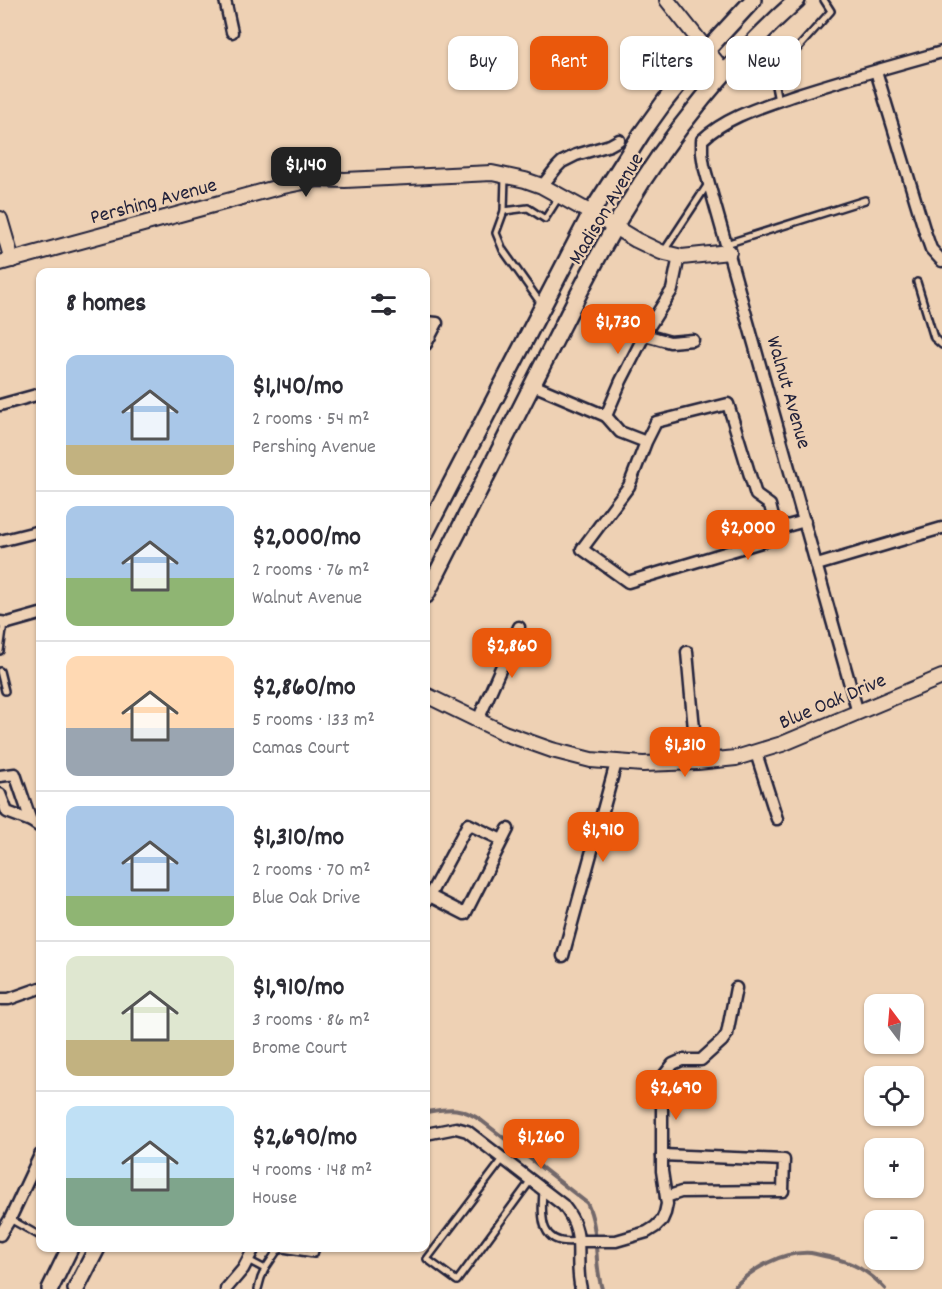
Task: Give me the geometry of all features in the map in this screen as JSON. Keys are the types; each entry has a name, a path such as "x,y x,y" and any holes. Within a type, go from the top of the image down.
{"main road":[{"name":"Madison Avenue","path":"714,42 753,0"},
{"name":"Madison Avenue","path":"430,587 614,227 678,131 725,73 797,0"},
{"name":"Madison Avenue","path":"430,524 591,213 642,133 674,90"},
{"path":"50,1289 68,1252"},
{"path":"76,1289 95,1252"}],"street":[{"path":"225,0 232,32"},
{"path":"667,0 695,36"},
{"path":"778,101 942,52"},
{"path":"714,60 725,73"},
{"path":"876,71 925,232 931,249 942,261"},
{"name":"Walnut Avenue","path":"778,101 718,127 702,140 702,153 858,713"},
{"path":"542,186 560,163 619,140"},
{"name":"Pershing Avenue","path":"6,261 279,187 318,179 345,180 492,173 542,186 646,246 663,252 682,257 728,248"},
{"path":"0,219 6,261"},
{"path":"606,416 645,335 672,290 679,256"},
{"path":"430,322 437,323 430,336"},
{"path":"645,335 670,342 693,340"},
{"path":"532,385 606,416 620,432 646,442"},
{"path":"0,405 36,395"},
{"path":"728,404 756,495 770,505 778,537 628,582 582,549 629,486 646,442 656,422 728,404"},
{"path":"776,529 805,521"},
{"path":"818,565 942,528"},
{"path":"0,541 36,532"},
{"path":"2,622 8,623 36,615"},
{"path":"478,720 519,627"},
{"path":"687,652 697,762"},
{"name":"Blue Oak Drive","path":"430,697 504,733 552,750 591,760 643,764 697,762 736,758 782,744 942,677"},
{"path":"756,753 777,819"},
{"path":"563,956 616,763"},
{"path":"0,776 15,774 36,824"},
{"path":"0,794 7,812 36,824"},
{"path":"430,892 468,824 502,840"},
{"path":"430,898 465,914 508,829"},
{"path":"583,1241 616,1241 647,1232 662,1220 667,1204 662,1171 662,1078 673,1065 682,1060 701,1060 722,1041 727,1034 736,988"},
{"path":"0,999 9,999 36,989"},
{"path":"430,1133 456,1128 467,1131 563,1205 572,1215 583,1241 579,1280 581,1289"},
{"path":"662,1155 784,1160 783,1191 681,1192 666,1197"},
{"path":"0,1235 36,1164"},
{"path":"226,1289 243,1269 253,1252"}],"lane":[{"path":"778,101 772,76 831,11 824,0"},
{"path":"505,175 504,211 496,233 503,250 543,306"},
{"path":"663,252 709,183"},
{"path":"504,211 528,208 545,219 559,196"},
{"path":"728,248 865,200"},
{"path":"917,282 934,338 942,345"},
{"path":"0,651 2,622"},
{"path":"0,671 5,691"},
{"path":"503,1159 427,1259 457,1281 531,1180"},
{"path":"543,1189 543,1226 547,1233 552,1238 567,1243 583,1241"},
{"path":"10,1219 36,1234"},
{"path":"258,1289 265,1269 276,1252"},
{"path":"248,1260 265,1269"}],"waterway":[{"path":"430,1112 455,1109 474,1116 587,1203 594,1224 602,1289"},
{"path":"732,1289 758,1268 778,1258 800,1253 811,1253 853,1265 873,1277 885,1289"}]}
